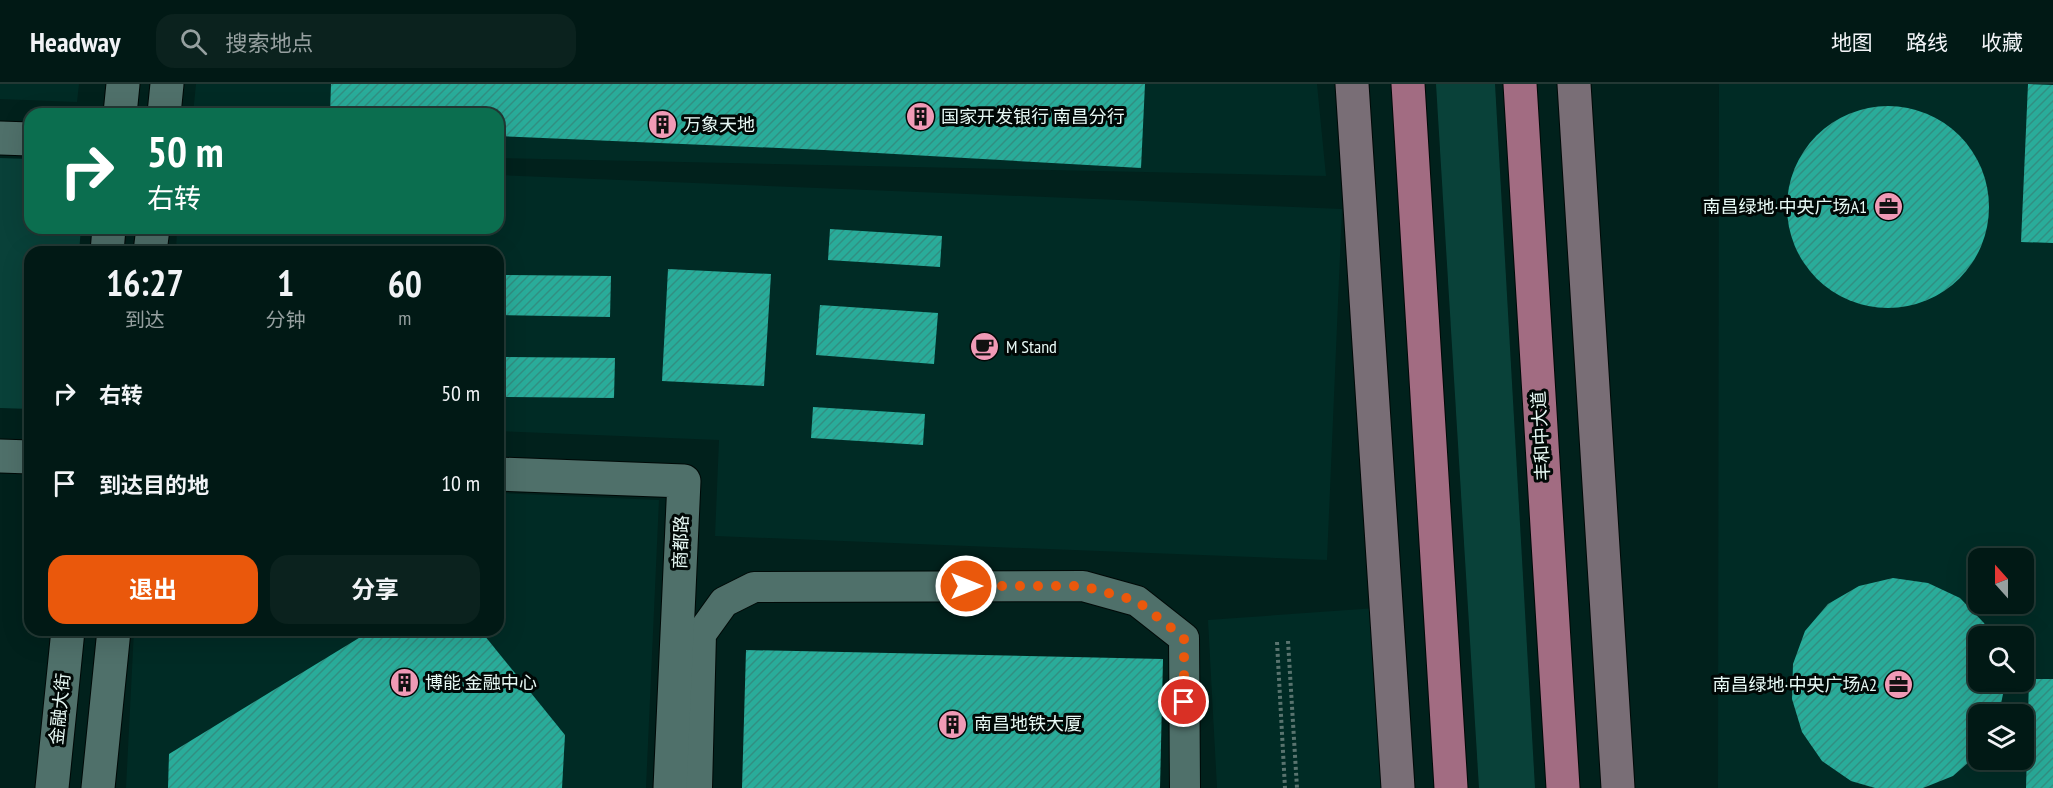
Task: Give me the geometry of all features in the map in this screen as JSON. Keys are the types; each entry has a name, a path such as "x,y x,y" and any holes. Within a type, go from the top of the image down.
{"main road":[{"path":"1352,84 1398,788"},
{"path":"1408,84 1451,788"},
{"name":"丰和中大道","path":"1520,84 1563,788"},
{"path":"1574,84 1618,788"}],"street":[{"path":"121,108 123,84"},
{"path":"164,108 166,84"},
{"path":"0,138 24,139"},
{"path":"0,456 24,457"},
{"name":"商都路","path":"504,474 684,481 670,788"},
{"path":"697,788 701,634 724,602 754,587 1083,586 1137,601 1184,638 1185,788"},
{"name":"金融大街","path":"52,788 67,636"},
{"path":"98,788 113,636"}],"path":[{"path":"1288,641 1297,788"},
{"path":"1277,642 1286,788"}],"shaded area":[{"path":"0,84 79,84 77,102 0,99"},
{"name":"万象天地","path":"196,84 1317,84 1326,176 504,158 504,108 194,108"},
{"path":"1436,84 1495,84 1535,788 1479,788"},
{"path":"1719,84 2053,84 2053,788 1718,788"},
{"path":"0,158 24,159 24,234 80,234 80,246 24,246 24,409 0,408"},
{"path":"504,175 1342,209 1327,560 715,536 719,440 504,431 504,246 176,246 177,234 504,234"},
{"path":"504,493 659,500 646,788 126,788 134,636 504,636"},
{"path":"1376,608 1386,788 1217,788 1208,620"}],"building":[{"name":"万象天地","path":"331,84 1145,84 1141,168 824,150 504,136 504,108 330,108"},
{"path":"2028,84 2053,85 2053,243 2021,242"},
{"name":"南昌绿地·中央广场A1","path":"1878,106 1898,106 1927,113 1960,135 1982,168 1989,207 1982,246 1960,279 1927,301 1898,308 1878,308 1849,301 1816,279 1794,246 1787,217 1787,197 1794,168 1816,135 1849,113"},
{"path":"830,229 942,236 940,267 828,260"},
{"path":"668,269 771,274 764,386 662,381"},
{"path":"504,275 611,276 610,317 504,315"},
{"path":"820,305 938,313 934,364 816,355"},
{"path":"504,357 615,358 614,398 504,397"},
{"path":"813,407 925,414 923,445 811,438"},
{"name":"南昌绿地·中央广场A2","path":"1893,578 1928,583 1960,598 1968,606 1968,614 1975,614 1986,626 1968,626 1968,692 2003,692 2001,704 1968,704 1968,763 1953,776 1923,788 1875,788 1851,781 1822,761 1802,732 1792,699 1793,664 1805,631 1828,604 1859,586"},
{"name":"博能 金融中心","path":"362,636 485,636 565,735 562,788 168,788 169,754"},
{"name":"南昌地铁大厦","path":"746,650 1163,659 1160,788 742,788"},
{"path":"2034,679 2053,679 2053,788 2026,788 2026,770 2034,770 2034,704 2028,704 2029,692 2034,692"}],"place":[{"name":"国家开发银行 南昌分行","path":"920,117"},
{"name":"万象天地","path":"662,125"},
{"name":"南昌绿地·中央广场A1","path":"1888,207"},
{"name":"M Stand","path":"985,347"},
{"name":"博能 金融中心","path":"404,683"},
{"name":"南昌绿地·中央广场A2","path":"1898,685"},
{"name":"南昌地铁大厦","path":"953,724"}],"route":[{"path":"966,586 1083,586 1137,601 1184,638 1184,702"}]}
